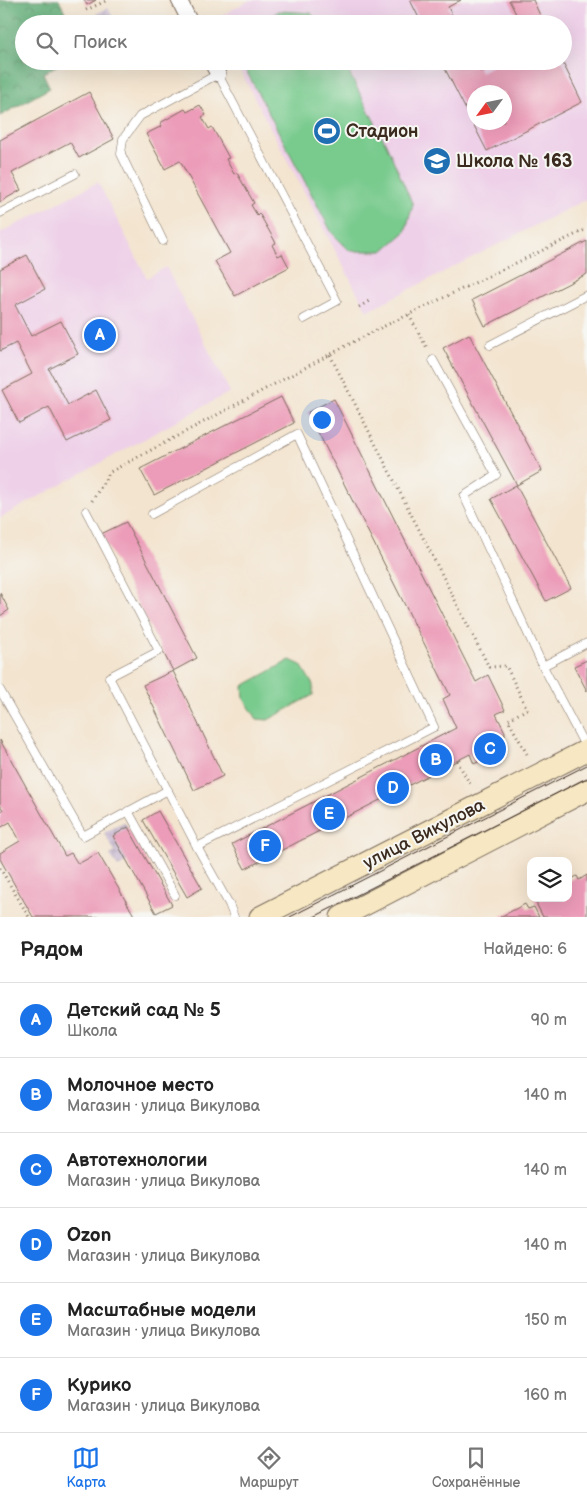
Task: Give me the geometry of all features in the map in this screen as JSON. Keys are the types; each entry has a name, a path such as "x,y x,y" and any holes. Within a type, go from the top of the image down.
{"street":[{"path":"179,0 186,15"},
{"name":"улица Викулова","path":"260,917 587,750"},
{"name":"улица Викулова","path":"341,917 587,790"}],"lane":[{"path":"163,241 121,154 123,139 140,116 211,70"},
{"path":"215,70 337,301 304,319"},
{"path":"0,213 75,174"},
{"path":"490,345 587,295"},
{"path":"433,360 496,475 464,496 543,666 587,750"},
{"path":"152,514 297,434 434,727 197,848"},
{"path":"86,511 159,651 110,677 197,848 229,904 234,917"},
{"path":"543,666 587,643"},
{"path":"0,690 83,836 168,790"},
{"path":"128,812 175,895"}],"path":[{"path":"86,10 108,0"},
{"path":"86,511 110,472 330,355 587,229"},
{"path":"359,307 369,302"},
{"path":"409,315 433,360"},
{"path":"330,355 489,667 506,666 527,709 508,720 527,754"},
{"path":"457,760 470,784"},
{"path":"0,868 29,917"}],"shaded area":[{"name":"Школа № 163","path":"250,0 587,0 587,199 367,311 240,70 572,70 572,15 222,15"},
{"path":"108,8 112,15 96,15"},
{"path":"98,182 147,278 166,267 230,392 0,518 0,233"},
{"path":"124,822 128,827 113,836 127,862 118,867 110,855 115,852 104,833"}],"green space":[{"path":"0,0 59,0 66,15 15,15 15,70 48,70 43,73 50,88 0,116"},
{"path":"279,11 311,13 312,15 273,15"},
{"path":"246,70 348,70 386,144 413,205 405,232 383,251 350,251 332,233"},
{"path":"290,660 301,665 313,685 313,695 268,720 257,719 244,699 243,686"}],"building":[{"path":"84,0 96,0 87,5"},
{"path":"410,0 461,0 448,7 452,15 418,15"},
{"path":"509,0 533,0 540,15 516,15"},
{"path":"446,70 480,70 481,72 485,70 566,70 582,102 487,151 476,130 512,130 512,85 467,85 467,112"},
{"path":"89,92 114,139 79,158 70,142 12,173 21,190 0,202 0,140"},
{"path":"200,105 206,115 202,117 209,129 212,127 229,158 226,159 234,174 237,173 254,203 251,205 257,215 259,213 276,243 272,245 278,256 282,254 289,267 235,296 215,261 230,253 180,161 165,169 146,134 162,126 160,123 185,109 187,112"},
{"path":"587,241 587,274 485,326 472,300"},
{"path":"27,255 45,289 15,305 31,336 61,321 78,354 49,369 68,405 96,390 111,420 67,442 49,407 19,423 2,390 32,374 16,343 0,351 0,269"},
{"path":"469,334 542,471 517,485 443,348"},
{"path":"281,397 294,423 154,495 140,469"},
{"path":"334,399 476,682 488,675 505,710 496,714 505,732 504,744 497,752 474,764 470,754 245,869 232,844 456,728 443,699 450,695 308,412"},
{"path":"516,485 571,588 546,601 491,499"},
{"path":"126,522 197,658 173,671 101,534"},
{"path":"0,593 9,610 0,616"},
{"path":"587,660 587,691 574,666"},
{"path":"173,671 223,776 194,790 143,685"},
{"path":"0,740 65,856 71,853 78,864 98,853 135,917 33,917 0,859 0,853 20,841 10,822 0,828 0,811 3,810 0,805"},
{"path":"158,811 202,888 187,897 143,820"},
{"path":"128,827 172,905 156,913 113,836"},
{"path":"587,875 587,917 543,917 536,902 572,902 572,879 577,876 579,880"},
{"path":"525,904 528,909 534,907 539,917 500,917"}],"tram line":[{"path":"290,917 587,765"},
{"path":"314,917 587,778"}],"place":[{"name":"Стадион","path":"327,131"},
{"name":"Школа № 163","path":"437,161"},
{"name":"Детский сад № 5","path":"100,335"},
{"name":"Автотехнологии","path":"490,749"},
{"name":"Молочное место","path":"436,760"},
{"name":"Ozon","path":"393,788"},
{"name":"Масштабные модели","path":"329,814"},
{"name":"Курико","path":"265,846"}]}
